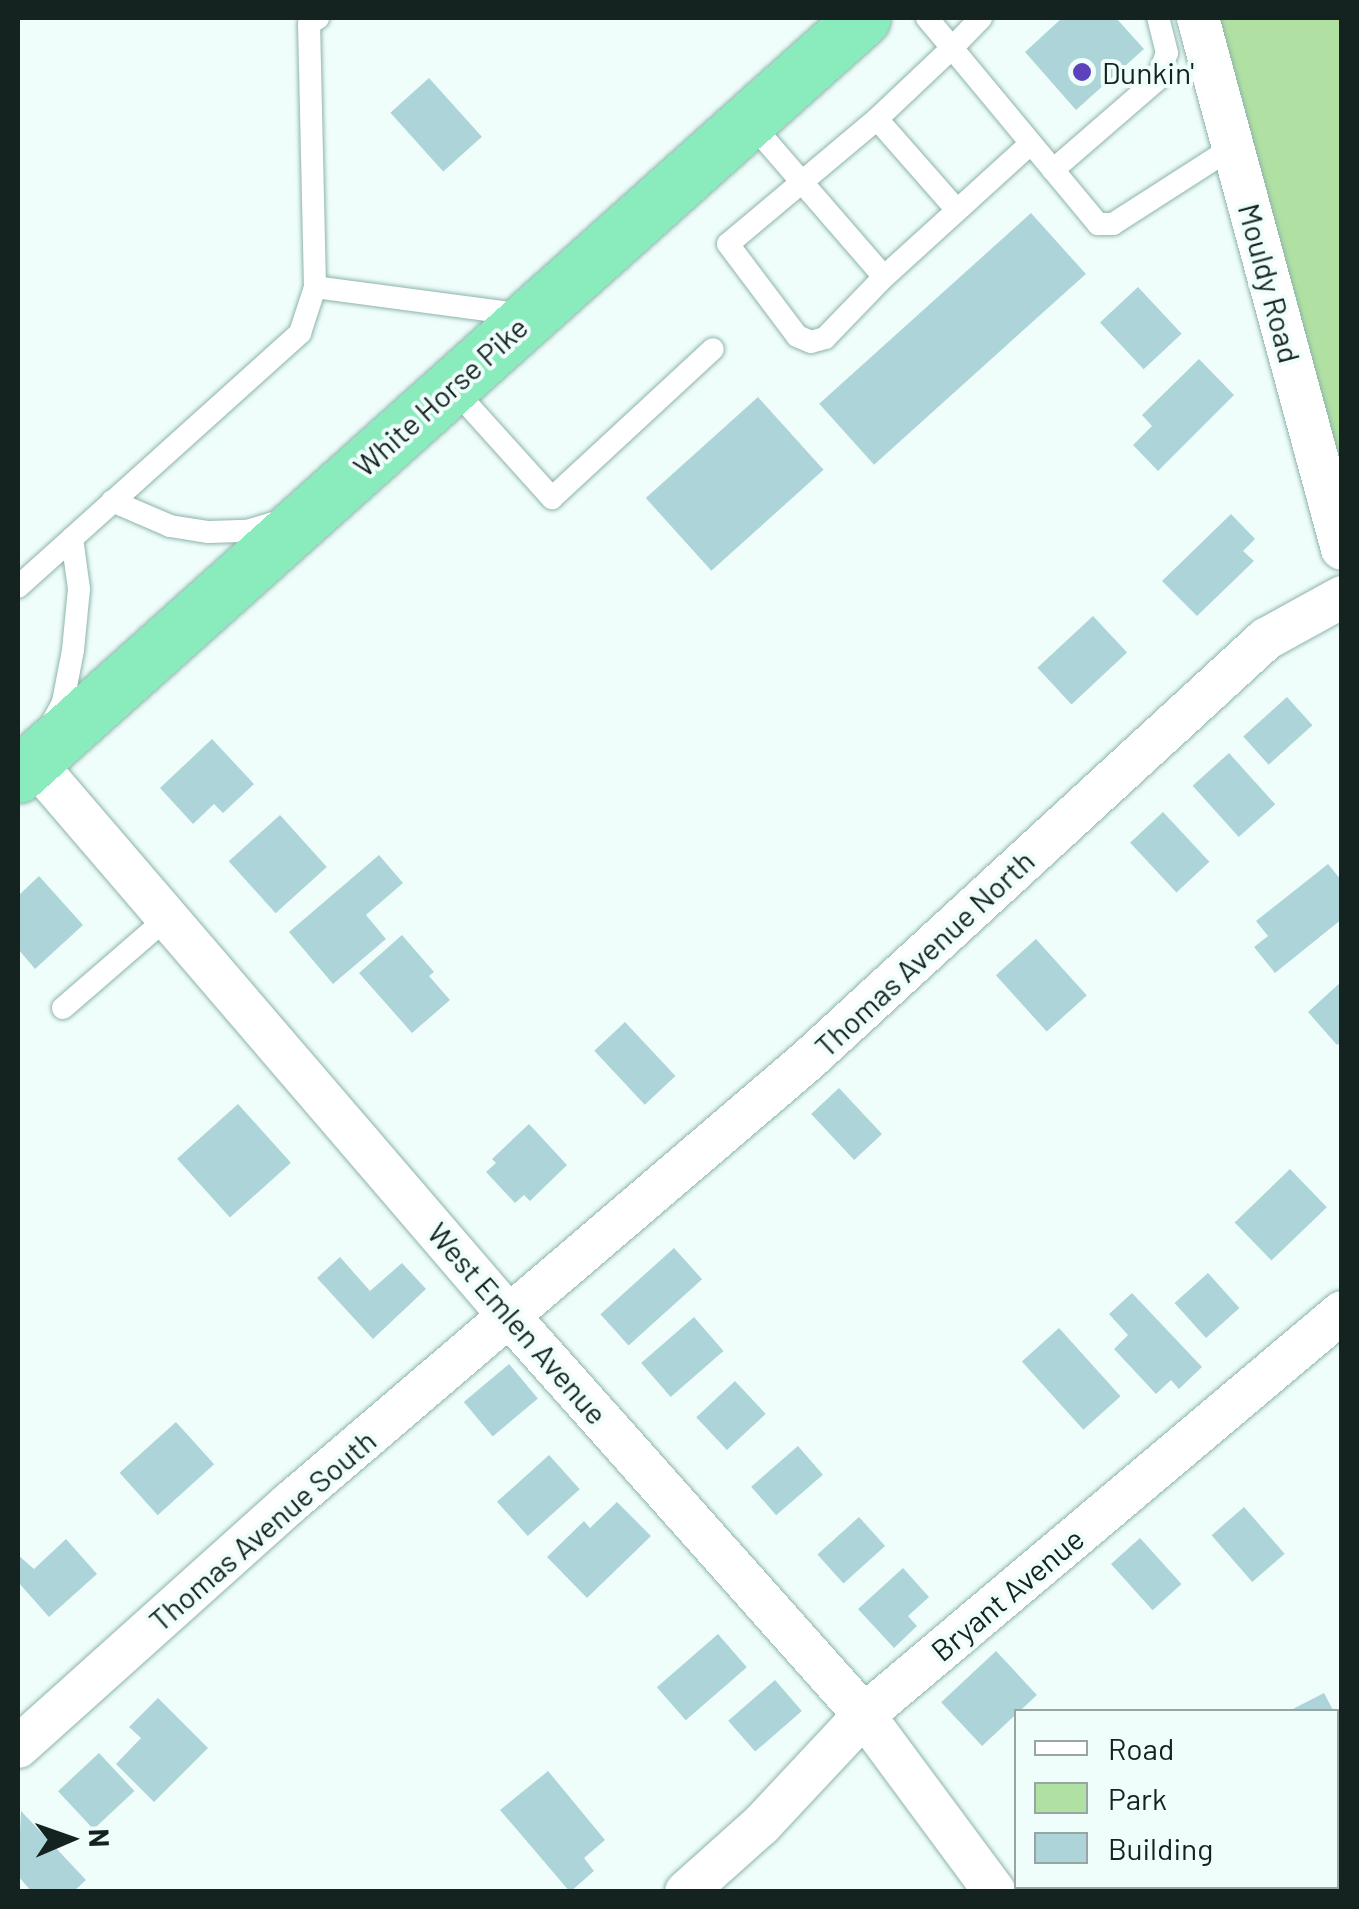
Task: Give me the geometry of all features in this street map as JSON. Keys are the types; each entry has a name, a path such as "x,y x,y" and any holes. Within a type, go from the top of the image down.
{"highway":[{"name":"White Horse Pike","path":"25,768 864,18"}],"street":[{"name":"Mouldy Road","path":"1198,18 1342,549"},
{"name":"Thomas Avenue North","path":"510,1316 808,1060 1266,639 1342,597"},
{"name":"West Emlen Avenue","path":"25,768 168,918 510,1316 864,1716 995,1892"},
{"name":"Bryant Avenue","path":"686,1892 762,1825 864,1716 1342,1312"},
{"name":"Thomas Avenue South","path":"18,1747 290,1503 510,1316"}],"lane":[{"path":"18,587 300,333 315,287 309,24 318,18"},
{"path":"927,18 1098,224 1106,228 1233,147"},
{"path":"981,18 876,119 728,244 797,336 811,342 825,338 884,277 1030,144"},
{"path":"1053,170 1157,80 1167,53 1158,18"},
{"path":"748,119 884,277"},
{"path":"876,119 957,210"},
{"path":"315,287 529,316"},
{"path":"451,386 552,498 713,349"},
{"path":"112,502 170,526 209,532 247,531 309,513"},
{"path":"25,768 63,702 80,588 72,538"},
{"path":"63,1008 168,918"}],"green space":[{"path":"1198,18 1341,18 1341,549"}],"building":[{"path":"1062,18 1116,18 1144,49 1076,110 1025,52"},
{"path":"429,78 482,137 443,172 390,113"},
{"path":"1031,213 1086,274 874,465 819,404"},
{"path":"1138,287 1182,334 1144,369 1100,322"},
{"path":"1199,359 1234,395 1158,471 1133,445 1152,426 1142,415"},
{"path":"758,397 824,470 711,571 646,498"},
{"path":"1231,514 1255,539 1243,551 1254,561 1197,616 1162,581"},
{"path":"1093,616 1127,653 1072,704 1037,668"},
{"path":"1287,697 1312,725 1269,765 1243,736"},
{"path":"212,739 254,784 223,813 214,804 193,824 160,788"},
{"path":"1229,753 1275,804 1239,837 1193,786"},
{"path":"1163,812 1209,862 1176,892 1130,843"},
{"path":"280,815 327,867 276,913 229,861"},
{"path":"379,855 403,883 366,915 386,939 333,984 289,932"},
{"path":"1328,864 1342,881 1342,919 1275,973 1254,947 1268,936 1256,921"},
{"path":"39,876 83,925 35,969 18,949 18,896"},
{"path":"402,935 434,972 429,976 450,1000 412,1033 359,973"},
{"path":"1036,939 1087,995 1047,1032 996,975"},
{"path":"1342,981 1342,1041 1337,1045 1308,1012"},
{"path":"625,1022 675,1076 645,1105 594,1051"},
{"path":"839,1088 882,1134 854,1160 811,1114"},
{"path":"238,1104 291,1163 230,1218 177,1159"},
{"path":"529,1124 567,1165 530,1201 524,1195 515,1203 486,1172 496,1163 492,1159"},
{"path":"1290,1169 1327,1207 1271,1261 1235,1222"},
{"path":"674,1248 702,1279 629,1345 600,1314"},
{"path":"340,1257 370,1291 402,1263 426,1289 373,1339 317,1278"},
{"path":"1208,1273 1239,1308 1206,1338 1175,1303"},
{"path":"1132,1293 1202,1367 1179,1389 1171,1380 1156,1394 1114,1349 1128,1335 1109,1314"},
{"path":"694,1317 724,1351 671,1397 641,1363"},
{"path":"1059,1328 1121,1396 1083,1430 1022,1361"},
{"path":"509,1364 538,1398 493,1436 464,1402"},
{"path":"735,1381 766,1414 727,1450 696,1417"},
{"path":"176,1422 214,1464 158,1515 120,1473"},
{"path":"798,1446 823,1475 776,1515 751,1487"},
{"path":"549,1455 580,1489 528,1536 497,1502"},
{"path":"617,1502 651,1536 587,1598 547,1557 584,1521 590,1528"},
{"path":"1244,1507 1285,1554 1252,1582 1212,1535"},
{"path":"859,1517 885,1546 843,1583 817,1554"},
{"path":"1140,1538 1181,1584 1153,1610 1111,1564"},
{"path":"66,1539 97,1574 49,1617 18,1582 18,1555 34,1569"},
{"path":"903,1568 929,1597 908,1616 917,1626 894,1648 858,1609"},
{"path":"718,1634 747,1667 686,1720 657,1687"},
{"path":"996,1651 1037,1695 1022,1709 1014,1709 1014,1716 982,1746 941,1702"},
{"path":"775,1680 802,1711 755,1752 728,1721"},
{"path":"1324,1693 1332,1709 1293,1709"},
{"path":"158,1698 208,1748 154,1802 116,1764 141,1738 129,1727"},
{"path":"99,1753 134,1791 94,1829 58,1791"},
{"path":"548,1771 605,1840 584,1858 594,1871 570,1892 500,1810"},
{"path":"21,1811 86,1880 73,1892 32,1892 18,1876"}],"place":[{"name":"Dunkin'","path":"1082,72"}]}
